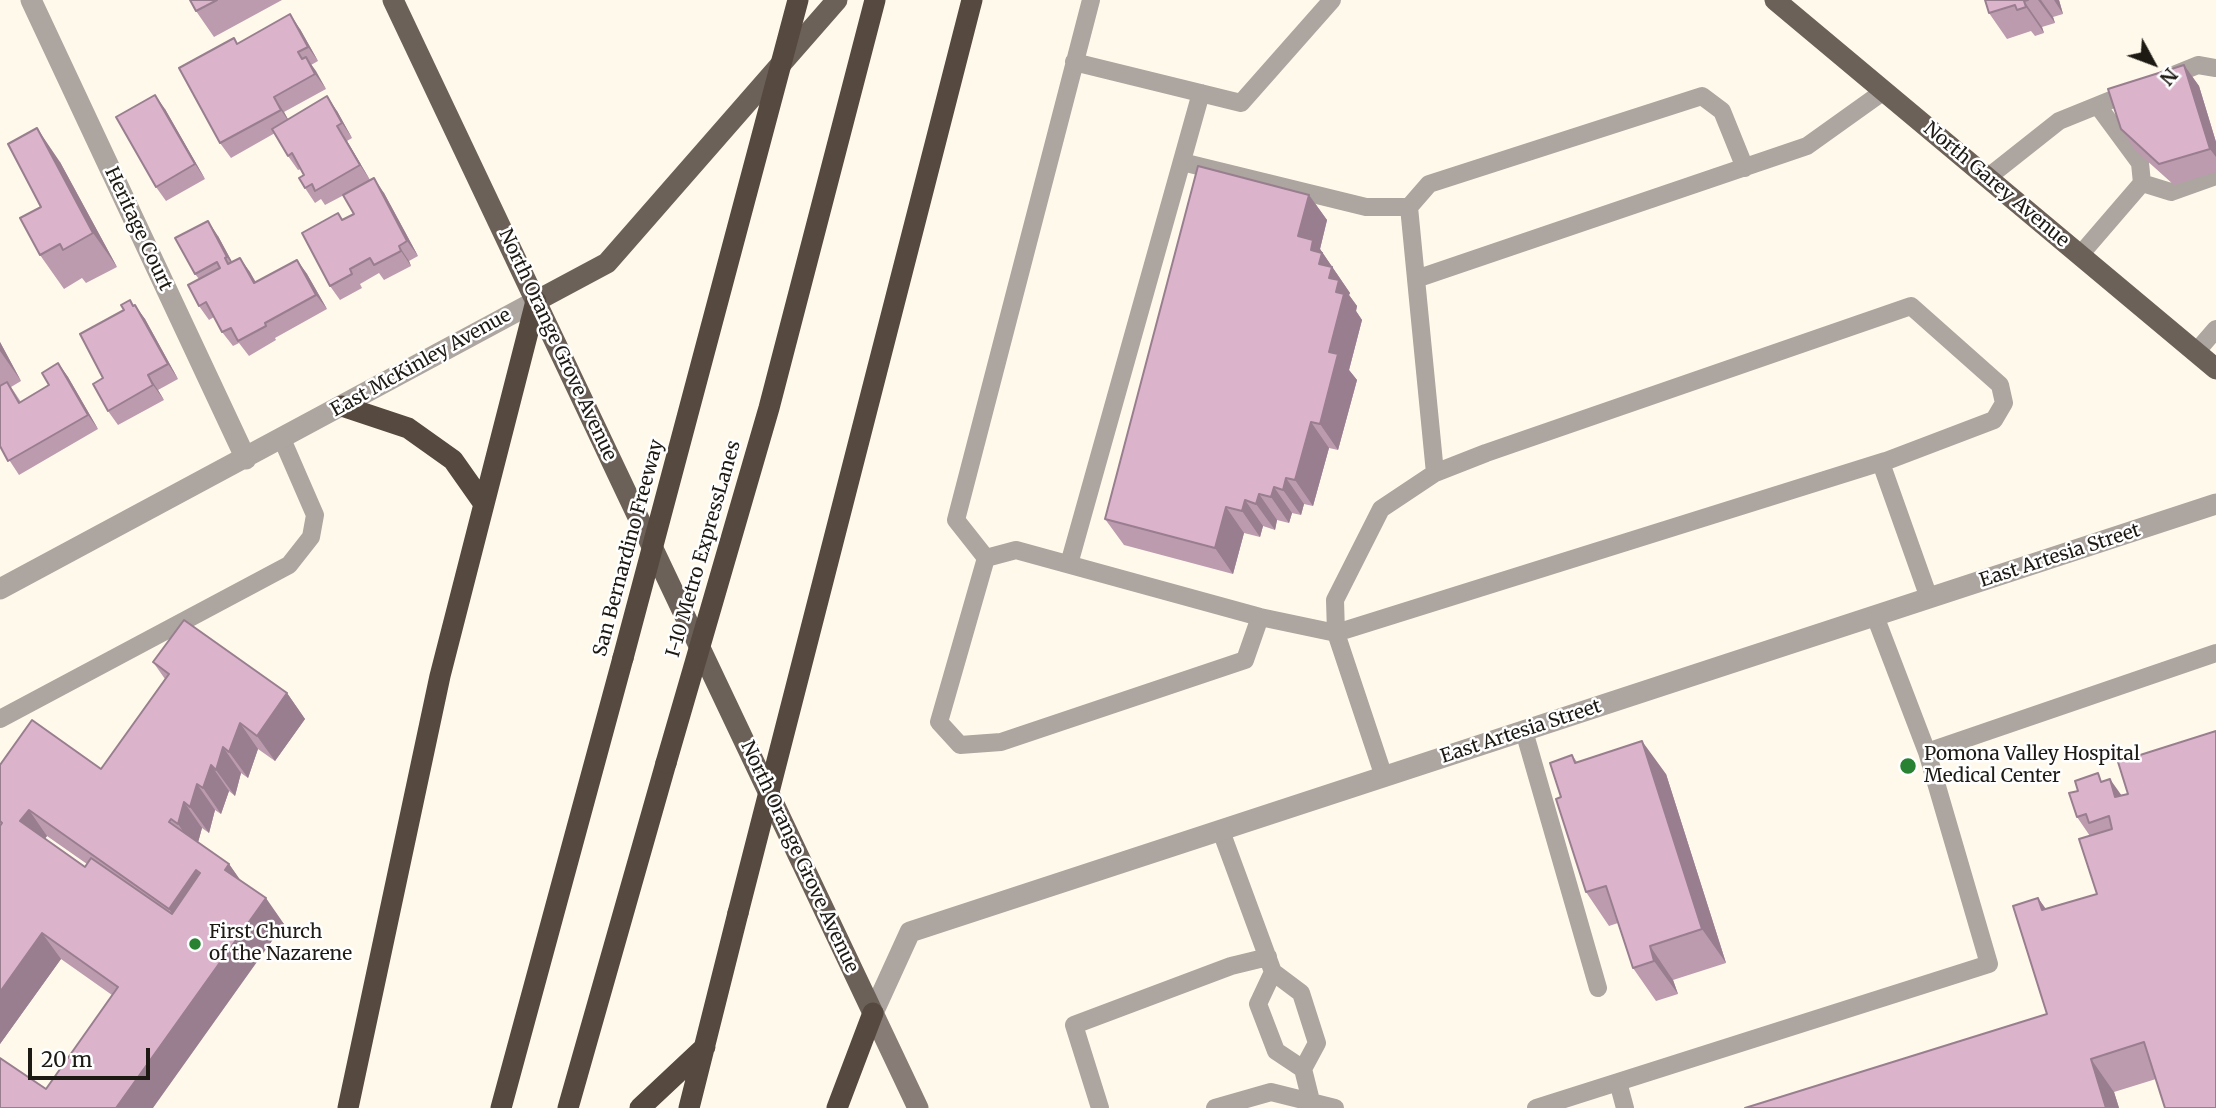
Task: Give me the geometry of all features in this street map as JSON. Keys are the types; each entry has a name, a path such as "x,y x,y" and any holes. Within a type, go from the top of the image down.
{"highway":[{"name":"San Bernardino Freeway","path":"501,1108 798,0"},
{"name":"I-10 Metro ExpressLanes","path":"568,1108 768,408 875,0"},
{"path":"689,1108 972,0"},
{"path":"348,1108 440,676 536,300"},
{"path":"342,406 408,428 453,460 484,503"},
{"path":"837,1108 873,1013"},
{"path":"640,1108 705,1047"}],"main road":[{"name":"North Orange Grove Avenue","path":"393,0 918,1108"},
{"name":"East McKinley Avenue","path":"536,300 607,263 837,0"},
{"name":"North Garey Avenue","path":"1775,0 2216,369"}],"street":[{"name":"Heritage Court","path":"31,0 246,459"},
{"name":"East McKinley Avenue","path":"0,589 246,459 536,300"},
{"name":"East Artesia Street","path":"873,1013 910,932 2216,504"}],"lane":[{"path":"986,558 956,520 1091,0"},
{"path":"1074,62 1241,103 1332,0"},
{"path":"1987,178 2059,121 2198,65 2216,68"},
{"path":"1416,279 1807,146 1884,91"},
{"path":"1069,564 1201,93"},
{"path":"1435,473 1409,207 1429,184 1702,96 1722,111 1745,168"},
{"path":"2080,255 2142,183 2140,163 2098,106"},
{"path":"1182,162 1366,207 1409,207"},
{"path":"2142,183 2171,192 2216,176"},
{"path":"986,558 1016,550 1260,617 1336,633 1885,461 1994,420 2004,403 2000,385 1911,306 1435,473 1381,509 1335,600 1336,633 1384,777"},
{"path":"2196,352 2216,329"},
{"path":"0,719 289,565 311,537 315,515 282,439"},
{"path":"1885,461 1881,463 1929,598"},
{"path":"986,558 939,722 960,745 1001,742 1245,660 1260,617"},
{"path":"1536,1108 1989,964 1927,752 1875,616"},
{"path":"1927,752 2216,653"},
{"path":"1524,731 1598,989"},
{"path":"1221,831 1270,964 1301,993 1317,1042 1303,1069 1311,1101"},
{"path":"1270,964 1258,1004 1276,1051 1303,1069"},
{"path":"1100,1108 1074,1025 1231,966 1270,964"},
{"path":"1618,1082 1625,1108"},
{"path":"1215,1108 1271,1092 1335,1108"}],"building":[{"path":"190,0 217,0 196,11"},
{"path":"1985,0 2028,0 2024,1 2026,7 2017,10 2015,5 1989,13"},
{"path":"290,14 308,47 298,52 302,59 306,57 315,74 274,97 281,110 220,143 179,68 234,38 237,44"},
{"path":"2184,65 2210,149 2159,164 2121,129 2108,89"},
{"path":"155,95 195,164 156,187 116,117"},
{"path":"327,96 342,123 337,126 360,165 315,191 312,184 305,188 299,178 304,175 292,153 288,156 272,129"},
{"path":"37,128 93,233 63,250 60,244 40,255 20,218 41,207 8,144"},
{"path":"1198,166 1309,195 1298,236 1313,240 1311,250 1322,253 1319,264 1332,267 1329,278 1339,280 1336,292 1344,294 1329,352 1338,354 1320,424 1311,422 1295,480 1286,478 1283,490 1274,487 1271,497 1259,494 1256,504 1245,500 1242,511 1226,507 1215,548 1105,519"},
{"path":"374,178 407,241 399,246 401,251 374,265 370,258 350,269 352,274 330,286 302,233 338,213 342,220 354,214 343,195"},
{"path":"208,221 228,264 240,258 254,283 297,260 316,295 238,341 231,328 222,332 206,302 199,306 188,285 220,268 217,262 195,274 175,238"},
{"path":"130,300 168,364 148,375 153,385 108,411 93,384 103,378 80,334 124,310 121,305"},
{"path":"58,363 88,415 8,461 0,446 0,386 7,382 19,403 49,385 42,373"},
{"path":"184,620 287,693 257,736 240,723 229,752 223,747 216,770 211,765 203,788 197,784 190,807 184,802 178,824 171,819 169,822 229,864 225,870 266,898 116,1108 0,1108 0,1058 46,1089 118,987 42,933 0,992 0,765 32,720 101,769 169,674 153,662","holes":["29,810 169,909 196,870 200,873 172,914 91,858 85,867 20,821"]},
{"name":"Pomona Valley Hospital Medical Center","path":"2216,731 2216,1108 2165,1108 2144,1042 2091,1059 2106,1108 1745,1108 2047,1014 2013,906 2038,898 2042,910 2097,894 2079,839 2112,829 2109,816 2089,823 2086,814 2077,817 2069,793 2078,791 2075,781 2098,773 2101,782 2110,779 2115,797 2128,794 2118,762"},
{"path":"1642,741 1702,929 1650,946 1654,961 1633,968 1606,886 1586,892 1556,799 1561,797 1550,763 1572,755 1575,763"}],"place":[{"name":"Pomona Valley Hospital Medical Center","path":"1908,766"},
{"name":"First Church of the Nazarene","path":"195,944"}]}
